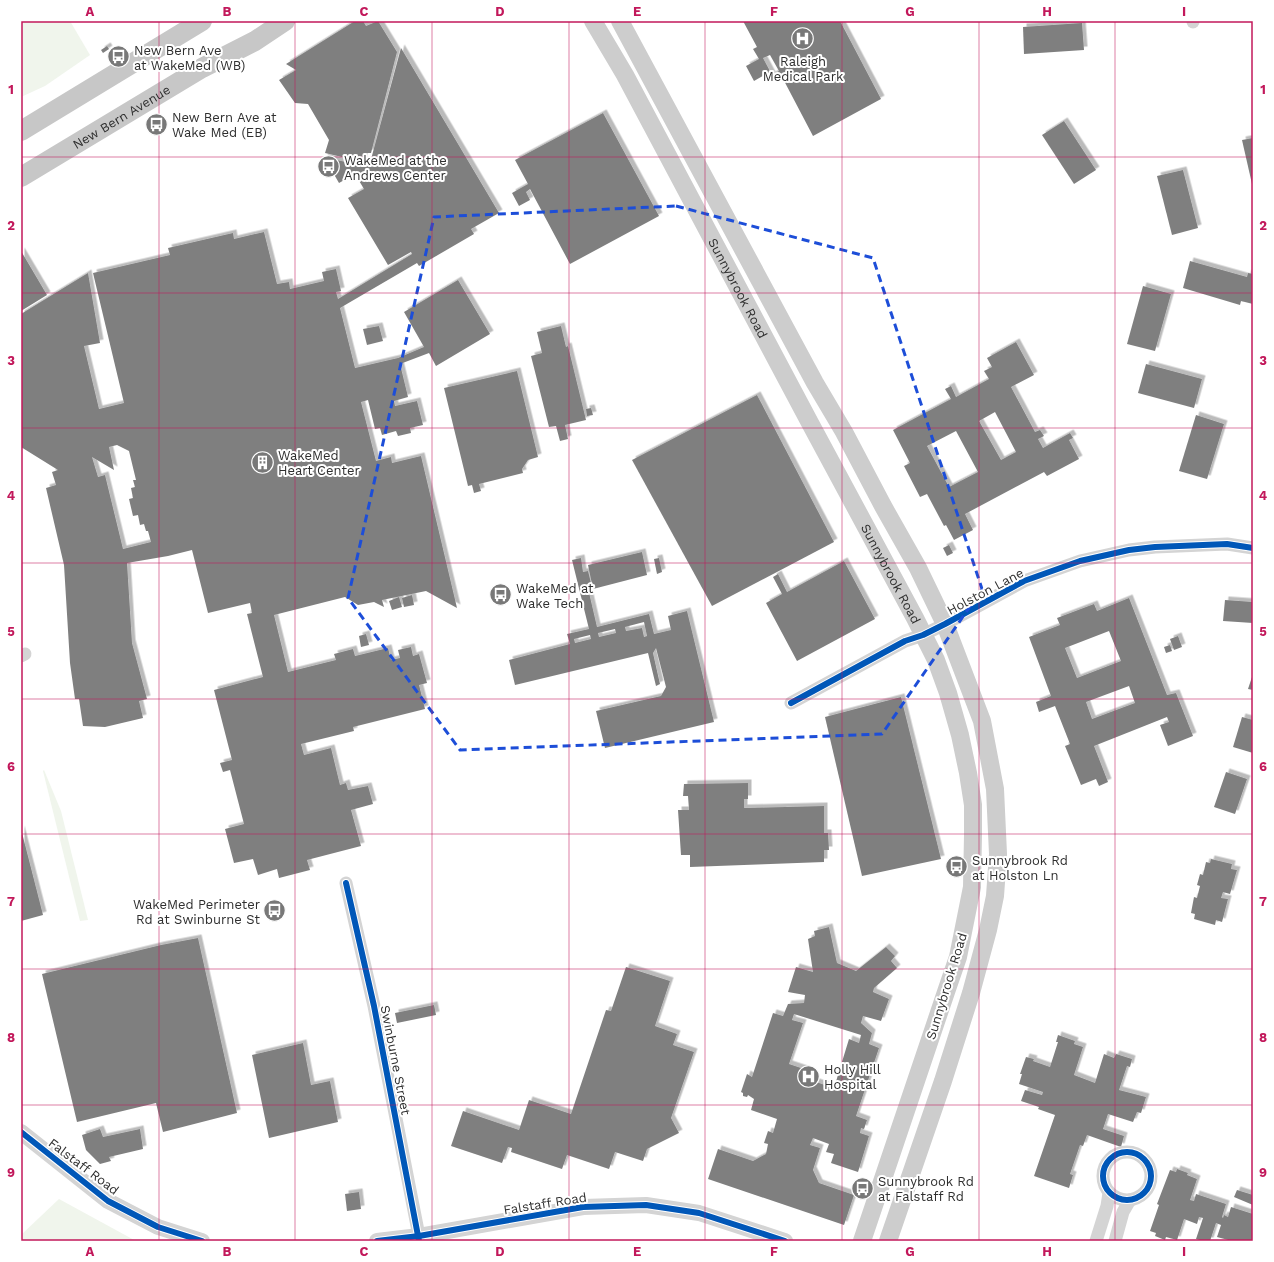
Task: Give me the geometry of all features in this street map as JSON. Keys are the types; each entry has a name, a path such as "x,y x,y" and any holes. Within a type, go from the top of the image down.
{"main road":[{"path":"21,131 202,21"},
{"name":"New Bern Avenue","path":"21,177 202,68 255,41 285,21"},
{"name":"Sunnybrook Road","path":"593,21 625,75 924,635 936,660 948,693 960,735 968,773 973,812 972,887 958,957 862,1241"},
{"name":"Sunnybrook Road","path":"620,21 815,383 844,432 918,568 945,624 982,721 995,789 998,854 995,896 980,959 943,1081 888,1241"},
{"path":"779,363 802,383 815,383"}],"street":[{"name":"Holston Lane","path":"791,703 905,641 924,635 1024,581 1080,561 1129,550 1155,547 1227,544 1253,548"},
{"name":"Swinburne Street","path":"346,883 374,1006 419,1238"},
{"name":"Falstaff Road","path":"21,1132 108,1201 158,1227 202,1241"},
{"path":"1129,1152 1142,1158 1149,1168 1150,1182 1148,1188 1143,1194 1130,1200 1122,1200 1115,1198 1109,1193 1104,1186 1102,1178 1103,1170 1107,1162 1113,1156 1129,1152"},
{"path":"1096,1241 1107,1206 1109,1193"},
{"path":"1114,1241 1123,1212 1130,1200"},
{"name":"Falstaff Road","path":"377,1241 419,1238 583,1207 646,1205 698,1213 785,1241"}],"highlighted area":[{"path":"676,206 873,258 982,589 882,734 460,750 348,598 434,217"}],"shaded area":[{"path":"21,21 70,21 90,55 45,86 21,97"},
{"path":"44,770 61,811 88,920 80,921 43,771"},
{"path":"59,1199 136,1241 21,1241 21,1235"}],"building":[{"path":"355,21 363,21 366,26 378,21 397,52 371,153 365,153 363,162 325,153 329,140 308,104 295,103 279,80 296,70 286,64"},
{"path":"743,21 840,21 881,99 813,136 781,75 770,82 766,74 754,81 746,66 759,59 753,49 757,47","holes":["770,55 779,71 772,75 763,58"]},
{"path":"1082,23 1084,50 1024,54 1023,27"},
{"path":"107,46 109,49 103,53 101,50"},
{"name":"WakeMed Heart Center","path":"401,48 499,213 471,229 474,234 419,266 417,263 340,308 355,368 398,358 424,347 404,312 458,280 490,334 436,366 429,353 400,364 408,397 394,401 395,406 417,401 423,425 410,428 411,433 398,436 396,431 382,435 380,428 375,429 368,400 361,402 376,461 391,457 392,463 421,456 457,608 426,591 382,600 384,607 374,602 358,605 345,597 274,615 288,672 336,660 334,654 353,649 355,656 388,648 391,660 400,658 398,650 411,647 413,656 419,654 427,683 419,685 425,709 353,727 354,731 301,744 304,755 331,748 340,785 346,783 348,790 368,786 373,804 351,810 361,846 307,860 310,870 279,878 277,869 258,875 253,859 234,863 225,829 244,824 230,770 223,772 220,763 232,760 214,690 263,677 247,614 252,613 250,603 208,613 192,550 127,563 132,643 147,699 139,701 143,718 105,727 83,726 79,699 75,699 70,663 64,565 46,488 56,485 52,472 58,470 21,447 21,314 88,273 100,343 84,346 99,409 124,403 93,273 170,255 168,248 233,233 234,239 264,232 277,284 289,282 290,289 324,281 322,272 336,269 341,291 336,292 338,299 412,254 411,252 388,265 348,198 364,189 355,174 339,183 324,157 363,166 370,163","holes":["117,445 129,451 136,480 133,480 135,487 131,488 133,498 129,499 133,516 138,515 140,525 144,524 151,542 123,549 105,475 98,477 92,457 114,470 109,447"]},
{"path":"603,113 659,216 570,264 530,189 526,192 530,200 519,206 512,193 528,184 515,160"},
{"path":"1064,121 1096,170 1074,184 1042,135"},
{"path":"1253,138 1253,183 1252,184 1242,140"},
{"path":"1183,170 1198,228 1172,235 1157,176"},
{"path":"21,251 47,295 21,311"},
{"path":"1190,261 1247,277 1248,273 1253,274 1253,304 1241,301 1240,305 1183,288"},
{"path":"1143,286 1171,294 1155,351 1127,344"},
{"path":"379,326 383,341 367,345 363,329"},
{"path":"561,326 566,347 568,346 586,420 565,425 568,439 560,441 556,426 549,427 531,356 542,353 537,332"},
{"path":"1016,342 1034,375 1011,387 1035,432 1040,430 1044,436 1038,439 1043,448 1070,433 1073,438 1069,440 1079,459 1047,476 1044,472 965,514 973,530 954,540 946,525 944,526 927,494 920,497 904,466 910,463 893,430 951,399 945,389 951,386 956,397 989,379 984,371 992,367 987,358","holes":["995,412 1016,452 1001,460 979,421","956,431 978,472 949,487 927,446"]},
{"path":"1146,364 1202,379 1194,408 1138,393"},
{"path":"517,371 538,457 528,460 522,469 523,473 479,484 481,491 474,493 472,485 468,486 444,388"},
{"path":"757,395 834,542 712,606 632,460"},
{"path":"591,408 593,415 587,416 586,409"},
{"path":"1196,415 1224,424 1207,479 1179,471"},
{"path":"949,545 953,553 947,556 943,548"},
{"path":"642,552 647,575 593,589 588,565"},
{"path":"581,558 583,572 588,571 591,583 587,584 597,627 649,614 654,634 671,630 668,616 687,611 714,722 605,748 596,711 661,696 666,687 656,648 653,653 660,684 656,686 648,653 515,685 509,660 570,644 567,634 589,629 572,560","holes":["644,622 647,636 644,637 642,628 626,631 625,627","615,629 616,633 599,637 598,633","590,635 591,639 575,643 574,639"]},
{"path":"659,558 662,572 657,574 654,559"},
{"path":"844,561 875,619 797,661 766,603 782,594 773,577 778,574 787,592"},
{"path":"412,595 414,605 404,607 402,598"},
{"path":"399,597 402,607 392,610 389,601"},
{"path":"1129,598 1167,695 1176,693 1193,736 1168,746 1160,725 1169,722 1167,717 1094,746 1108,782 1099,786 1096,779 1081,785 1065,746 1070,744 1055,706 1039,712 1036,702 1051,696 1029,637 1060,625 1057,618 1094,604 1097,611","holes":["1109,631 1121,661 1077,678 1065,648","1129,686 1135,703 1092,719 1086,702"]},
{"path":"1225,600 1253,602 1253,623 1223,621"},
{"path":"366,634 369,645 361,647 359,636"},
{"path":"1178,636 1182,647 1174,650 1170,639"},
{"path":"1170,645 1172,651 1166,653 1164,647"},
{"path":"1253,674 1253,690 1248,689"},
{"path":"901,697 941,859 862,876 825,717"},
{"path":"1242,717 1253,720 1253,753 1233,747"},
{"path":"1226,772 1247,779 1235,814 1214,807"},
{"path":"748,783 748,799 744,799 744,808 824,806 824,833 828,833 829,850 824,850 824,862 690,867 690,855 681,855 678,810 689,810 688,796 683,796 684,784"},
{"path":"21,829 43,915 21,921"},
{"path":"1211,859 1232,864 1231,869 1237,870 1230,894 1223,892 1221,898 1228,899 1222,922 1216,920 1215,925 1194,919 1195,914 1191,913 1194,897 1197,898 1200,886 1197,885 1200,874 1203,875 1206,862 1210,863"},
{"path":"829,927 837,963 856,971 886,947 895,956 891,961 897,968 874,988 873,992 889,999 881,1021 863,1016 861,1023 872,1033 869,1044 879,1048 856,1116 867,1120 864,1129 861,1128 860,1133 869,1136 858,1172 831,1163 834,1154 826,1152 829,1144 813,1138 810,1145 820,1148 813,1170 819,1183 854,1195 844,1225 708,1179 718,1149 753,1161 766,1154 768,1144 764,1143 768,1131 773,1133 777,1119 751,1110 754,1099 748,1095 747,1097 743,1096 743,1093 741,1092 747,1074 752,1077 773,1013 783,1016 788,1004 804,1003 805,995 788,992 796,967 813,972 808,939 815,936 814,931","holes":["794,1014 861,1035 859,1043 849,1039 834,1088 804,1078 807,1070 789,1064 803,1023 792,1020"]},
{"path":"198,938 237,1113 163,1132 156,1103 77,1122 42,974 161,945"},
{"path":"626,967 670,981 655,1026 677,1034 673,1045 694,1052 671,1118 679,1133 647,1149 643,1161 615,1152 609,1169 567,1155 562,1169 511,1152 512,1148 508,1147 502,1163 451,1146 463,1111 519,1130 529,1100 571,1114 606,1010 611,1011"},
{"path":"434,1005 436,1015 397,1023 395,1013"},
{"path":"1058,1035 1075,1041 1074,1044 1083,1047 1074,1075 1095,1083 1104,1054 1114,1058 1116,1054 1132,1059 1130,1067 1127,1066 1119,1090 1146,1097 1141,1113 1137,1112 1133,1122 1108,1114 1103,1129 1124,1136 1121,1147 1087,1135 1083,1146 1080,1145 1070,1174 1073,1175 1069,1188 1034,1176 1055,1115 1038,1109 1039,1107 1021,1101 1025,1090 1042,1095 1043,1092 1019,1084 1022,1074 1020,1074 1026,1057 1034,1059 1033,1061 1050,1067 1058,1042 1056,1042"},
{"path":"303,1043 311,1085 330,1081 338,1122 269,1138 252,1055"},
{"path":"100,1129 103,1137 140,1129 143,1149 109,1157 111,1161 100,1164 86,1150 82,1135"},
{"path":"1177,1169 1188,1173 1187,1175 1197,1179 1190,1200 1194,1201 1196,1194 1226,1204 1223,1218 1224,1215 1228,1217 1231,1207 1253,1214 1253,1241 1232,1241 1217,1237 1221,1225 1216,1223 1210,1241 1196,1239 1203,1218 1199,1217 1197,1224 1184,1219 1177,1240 1166,1237 1165,1240 1155,1236 1156,1233 1150,1231 1159,1205 1157,1204 1170,1170 1176,1172"},
{"path":"1237,1190 1253,1195 1253,1205 1234,1197"},
{"path":"359,1192 361,1209 347,1211 345,1194"}],"cycle path":[{"path":"791,703 905,641 923,635 945,624 1024,581 1080,561 1129,550 1155,547 1227,544 1253,548"},
{"path":"346,883 374,1006 419,1241"},
{"path":"21,1132 108,1201 158,1227 202,1241"},
{"path":"1127,1152 1136,1154 1144,1159 1149,1167 1151,1176 1149,1185 1144,1193 1136,1198 1127,1200 1118,1198 1110,1193 1105,1185 1103,1176 1105,1167 1110,1159 1118,1154 1127,1152"},
{"path":"377,1241 419,1236 583,1207 646,1205 699,1213 785,1241"}],"place":[{"name":"Raleigh Medical Park","path":"803,39"},
{"name":"New Bern Ave at WakeMed (WB)","path":"118,57"},
{"name":"New Bern Ave at Wake Med (EB)","path":"156,124"},
{"name":"WakeMed at the Andrews Center","path":"328,167"},
{"name":"WakeMed Heart Center","path":"262,462"},
{"name":"WakeMed at Wake Tech","path":"501,595"},
{"name":"Sunnybrook Rd at Holston Ln","path":"957,867"},
{"name":"WakeMed Perimeter Rd at Swinburne St","path":"275,911"},
{"name":"Holly Hill Hospital","path":"809,1076"},
{"name":"Sunnybrook Rd at Falstaff Rd","path":"863,1188"}]}
